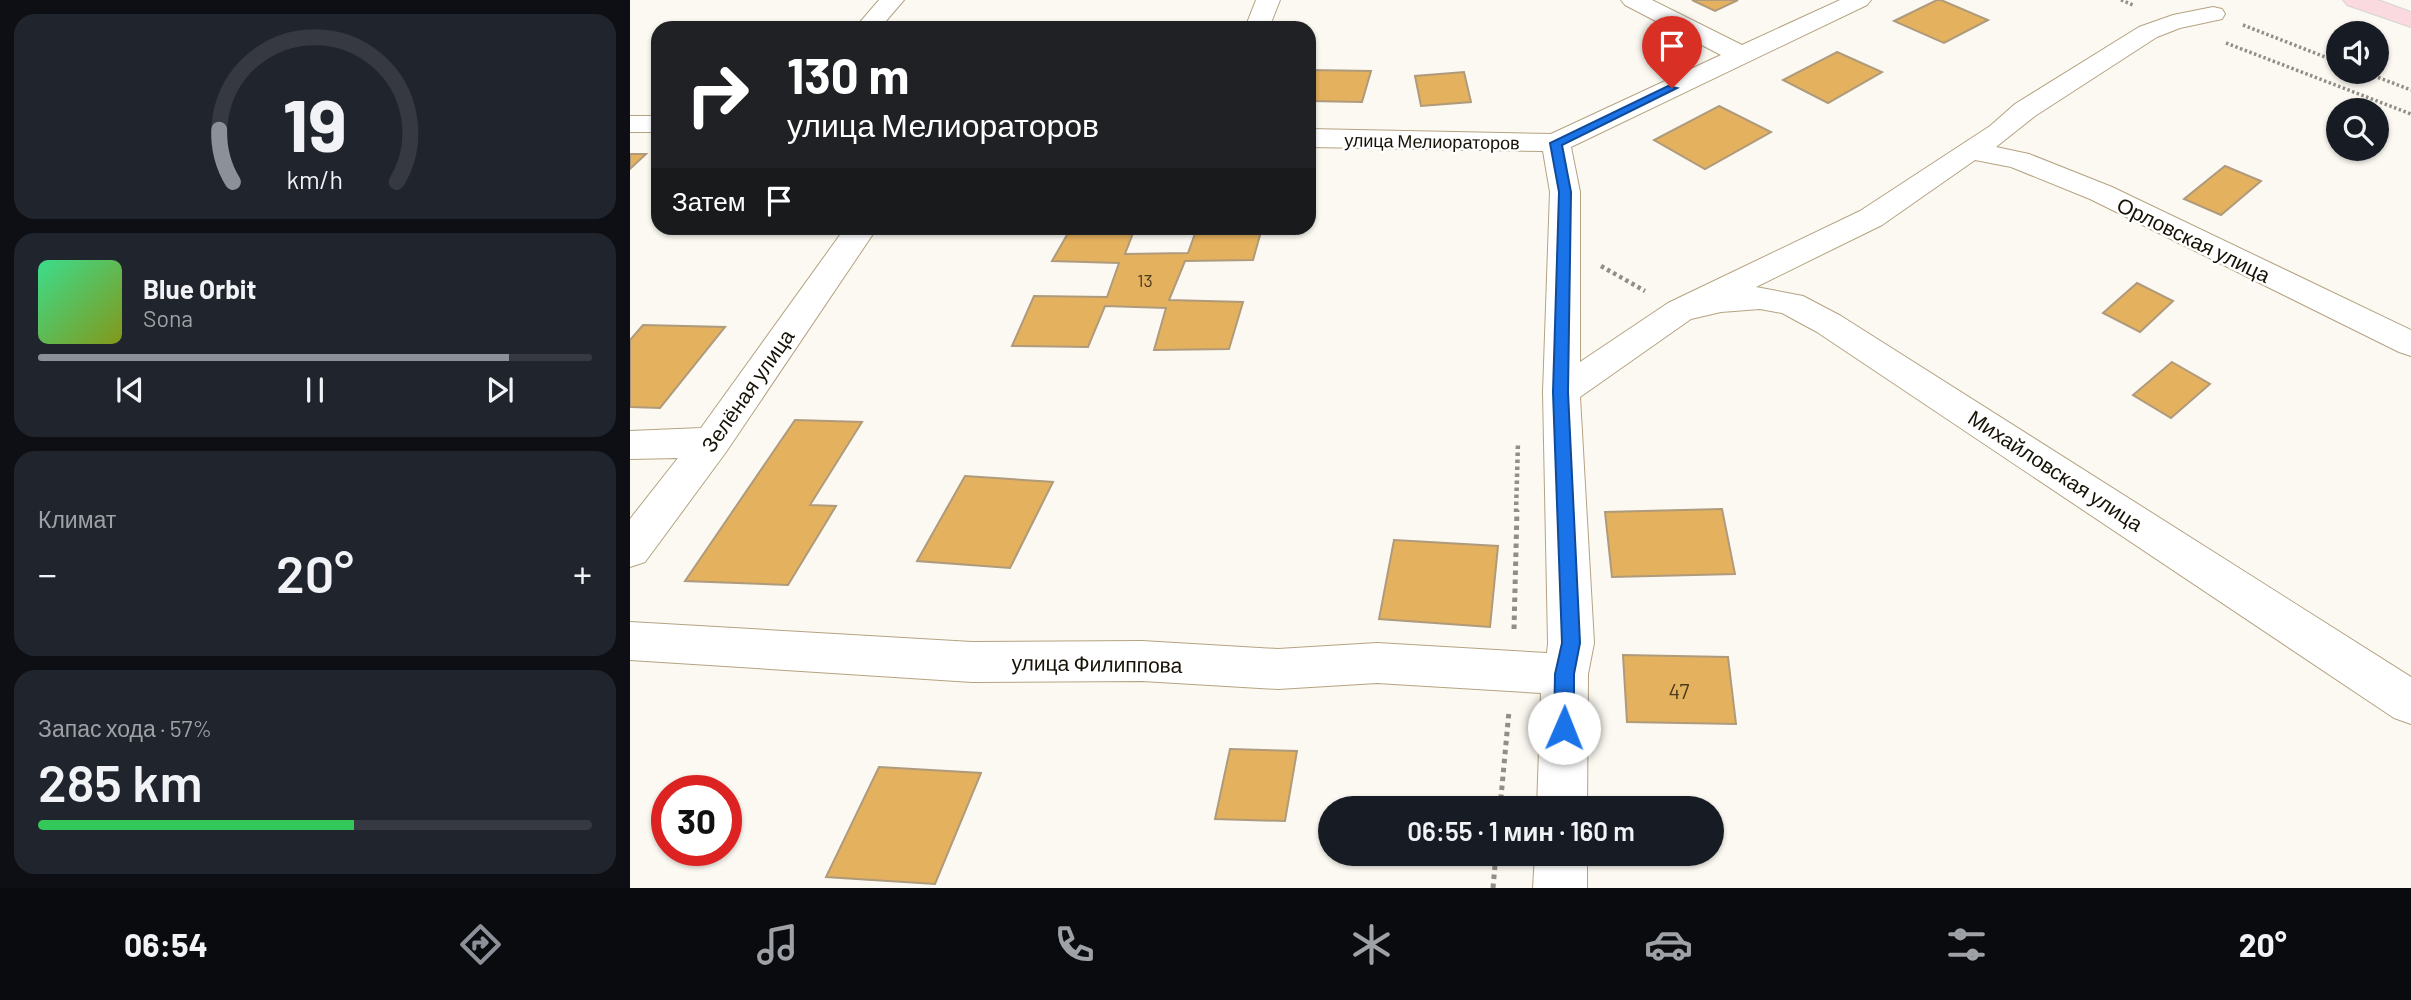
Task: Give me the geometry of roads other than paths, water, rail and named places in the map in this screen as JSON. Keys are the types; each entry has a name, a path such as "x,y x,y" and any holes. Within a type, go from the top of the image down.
{"main road":[{"path":"2355,0 2411,20"}],"street":[{"path":"873,21 891,0"},
{"path":"1260,21 1268,0"},
{"path":"1633,0 1741,55"},
{"name":"улица Мелиораторов","path":"1316,138 1556,143 1858,0"},
{"path":"1560,392 1680,311 1871,218 2000,132 2025,110 2148,32 2173,22 2213,14"},
{"path":"630,124 651,124"},
{"path":"1556,143 1565,192 1560,392 1571,643 1565,674 1562,796"},
{"name":"Орловская улица","path":"1971,150 2019,160 2101,193 2411,344"},
{"name":"Зелёная улица","path":"630,550 712,442 856,235"},
{"name":"Михайловская улица","path":"1680,311 1721,301 1760,298 1791,304 1829,324 2411,704"},
{"path":"630,444 712,442"},
{"name":"улица Филиппова","path":"630,641 972,662 1142,661 1278,669 1377,663 1565,674"},
{"path":"1560,888 1561,866"}]}
